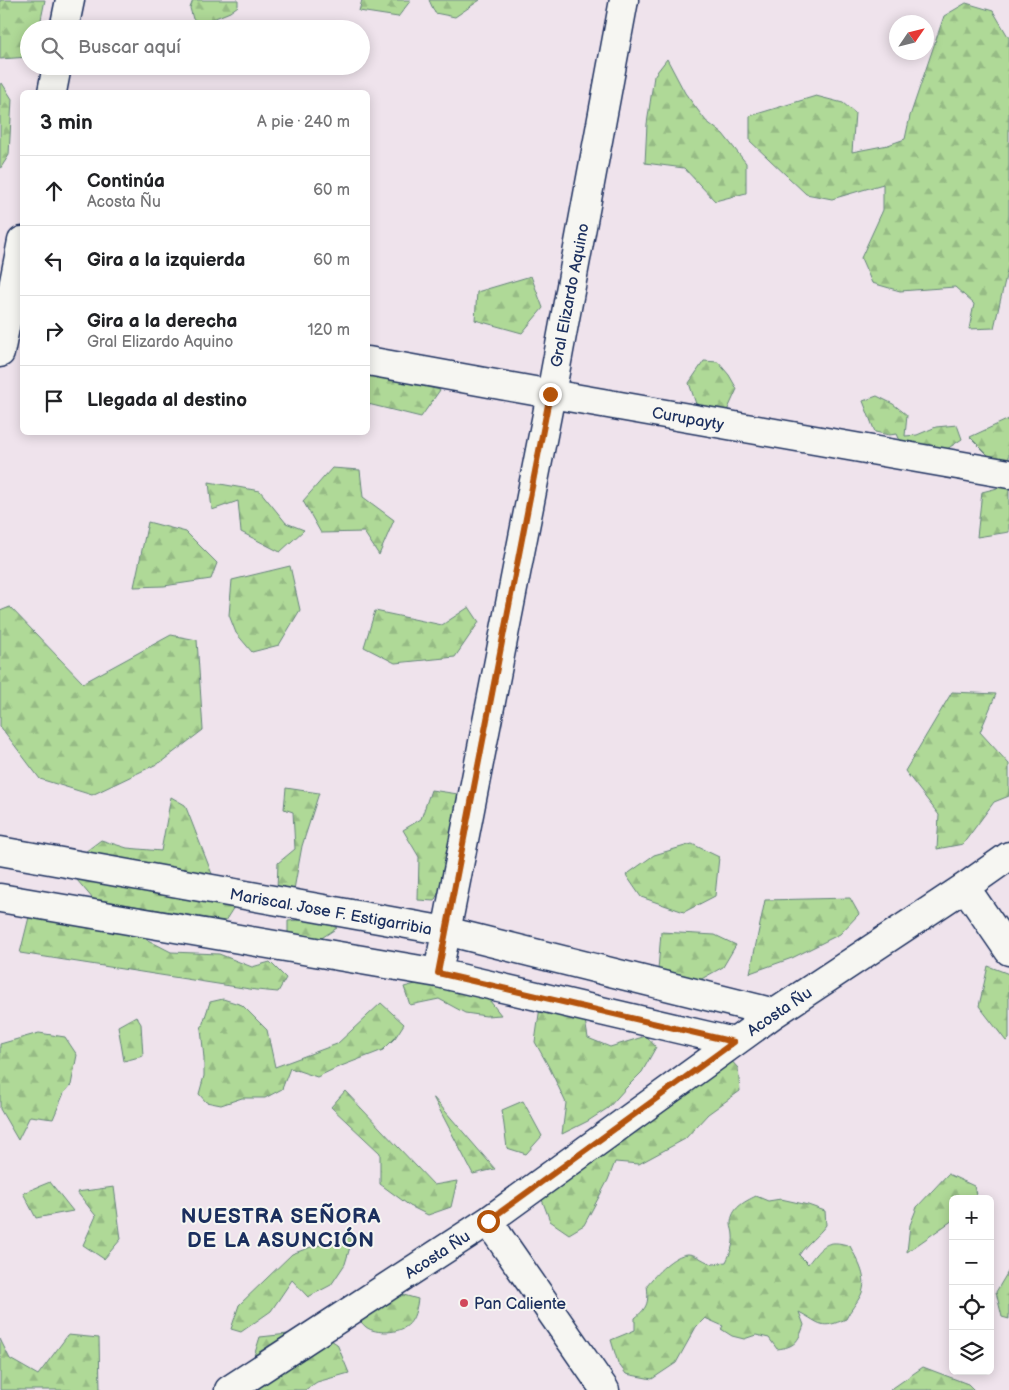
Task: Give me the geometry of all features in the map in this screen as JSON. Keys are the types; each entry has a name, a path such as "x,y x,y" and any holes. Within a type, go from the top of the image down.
{"street":[{"path":"66,20 70,0"},
{"name":"Gral Elizardo Aquino","path":"438,973 624,0"},
{"path":"52,90 55,75"},
{"path":"0,354 20,251"},
{"name":"Curupayty","path":"370,361 1009,474"},
{"name":"Mariscal. Jose F. Estigarribia","path":"0,852 446,931 775,1013"},
{"name":"Acosta Ñu","path":"230,1390 488,1221 775,1013 1009,856"},
{"path":"965,887 1009,951"},
{"path":"0,898 438,973 734,1042"},
{"path":"488,1221 605,1390"}],"green space":[{"path":"0,0 45,0 41,20 20,20 20,58 0,59"},
{"path":"193,0 238,0 238,6 230,12 210,20 193,19 190,8"},
{"path":"362,0 411,0 398,17 359,11"},
{"path":"429,0 480,0 455,17 435,13"},
{"path":"966,3 993,11 1009,38 1009,263 994,328 969,329 974,304 955,287 900,291 872,283 861,258 883,210 883,184 832,199 806,194 750,141 750,116 816,96 843,103 855,113 852,152 888,145 905,139 910,116 929,60 934,60 934,45 944,16"},
{"path":"667,59 685,93 706,121 723,134 746,163 746,193 715,201 684,168 645,163 647,124 654,76"},
{"path":"2,83 12,99 9,155 0,169 0,84"},
{"path":"531,276 543,308 522,333 475,320 477,292"},
{"path":"704,361 718,362 729,375 737,389 727,411 711,416 698,410 689,383"},
{"path":"370,374 440,390 421,417 370,404"},
{"path":"877,396 893,404 907,415 905,436 917,435 936,427 957,425 962,439 947,449 902,445 897,434 889,435 875,432 863,401"},
{"path":"1009,419 1009,463 996,463 970,437"},
{"path":"332,468 360,470 363,497 394,520 379,555 364,532 321,533 303,501"},
{"path":"209,482 260,491 286,523 304,530 280,552 241,532 238,501 212,510"},
{"path":"1009,485 1009,532 977,537 982,492"},
{"path":"148,522 186,532 217,563 211,579 164,586 134,587"},
{"path":"290,566 300,610 279,645 252,652 236,633 229,615 232,580"},
{"path":"10,607 83,683 171,635 197,640 203,730 161,762 92,795 40,779 0,726 0,611"},
{"path":"469,607 479,622 455,657 395,663 364,647 375,611 442,625"},
{"path":"952,692 996,694 980,732 1009,764 1009,796 994,802 963,844 937,849 939,815 905,771"},
{"path":"286,788 319,793 302,846 293,895 277,889 278,863 295,849 293,812 284,809"},
{"path":"431,790 458,794 449,874 434,901 418,900 419,857 403,830 421,819"},
{"path":"171,797 185,805 212,874 239,899 225,921 93,899 77,880 81,855 101,840 127,848 161,851"},
{"path":"692,844 719,857 715,896 684,912 641,897 626,875 654,855"},
{"path":"850,898 859,914 840,934 792,958 750,973 765,900"},
{"path":"29,917 142,937 171,952 219,954 252,967 270,962 286,978 278,992 256,990 20,953"},
{"path":"315,918 337,928 320,939 288,937 288,921"},
{"path":"661,932 715,935 736,945 723,967 696,982 658,970"},
{"path":"988,966 1009,974 1009,1039 1006,1041 979,1006"},
{"path":"442,977 458,989 490,1001 501,1015 486,1016 465,1013 439,999 410,1005 404,987"},
{"path":"223,999 242,1005 267,1030 275,1067 337,1044 381,1003 404,1024 395,1038 383,1050 317,1077 290,1068 282,1089 265,1098 242,1098 221,1105 206,1102 199,1094 204,1076 201,1029 210,1002"},
{"path":"540,1007 584,1014 588,1038 610,1047 646,1036 656,1047 642,1072 608,1108 562,1134 566,1103 535,1042"},
{"path":"136,1016 141,1024 143,1056 124,1061 118,1026"},
{"path":"39,1033 65,1037 77,1055 71,1085 64,1093 53,1119 30,1116 18,1140 0,1109 0,1044"},
{"path":"728,1057 738,1068 740,1091 708,1114 685,1139 639,1164 615,1162 608,1180 584,1225 569,1234 550,1221 541,1197"},
{"path":"345,1091 434,1185 457,1181 451,1207 428,1215 410,1206 380,1184 380,1153 331,1107"},
{"path":"433,1097 495,1169 473,1174"},
{"path":"523,1101 542,1136 526,1154 507,1148 502,1110"},
{"path":"948,1174 974,1186 976,1195 949,1195 949,1223 907,1252 910,1225 917,1207"},
{"path":"50,1182 73,1211 36,1218 23,1193"},
{"path":"114,1187 121,1239 104,1259 83,1245 96,1216 77,1192"},
{"path":"756,1196 768,1201 781,1199 825,1211 826,1225 799,1255 808,1264 821,1248 830,1243 850,1246 862,1270 864,1282 861,1295 846,1319 826,1325 799,1312 804,1325 798,1340 788,1347 777,1349 769,1338 756,1335 744,1339 732,1336 721,1329 723,1326 705,1318 696,1327 676,1363 652,1379 626,1374 618,1363 611,1340 635,1330 635,1318 643,1311 647,1304 647,1285 665,1266 682,1255 691,1254 714,1264 726,1262 733,1242 731,1224 733,1214 743,1203"},
{"path":"353,1237 345,1264 331,1285 308,1297 292,1280 271,1311 241,1332 231,1329 239,1305 292,1254 311,1247"},
{"path":"1009,1270 1009,1319 1002,1317 996,1292"},
{"path":"393,1292 418,1299 413,1319 410,1323 400,1330 386,1332 366,1327 356,1315"},
{"path":"312,1328 337,1344 349,1373 317,1382 305,1390 235,1390 253,1359 260,1337 288,1334"},
{"path":"68,1335 99,1338 100,1390 0,1390 0,1339 10,1359 38,1375"},
{"path":"923,1367 968,1384 974,1390 890,1390"}],"place":[{"name":"Pan Caliente","path":"464,1303"}],"district":[{"name":"NUESTRA SEÑORA DE LA ASUNCIÓN","path":"281,1228"}],"route":[{"path":"488,1221 734,1042 438,973 550,394"}]}
